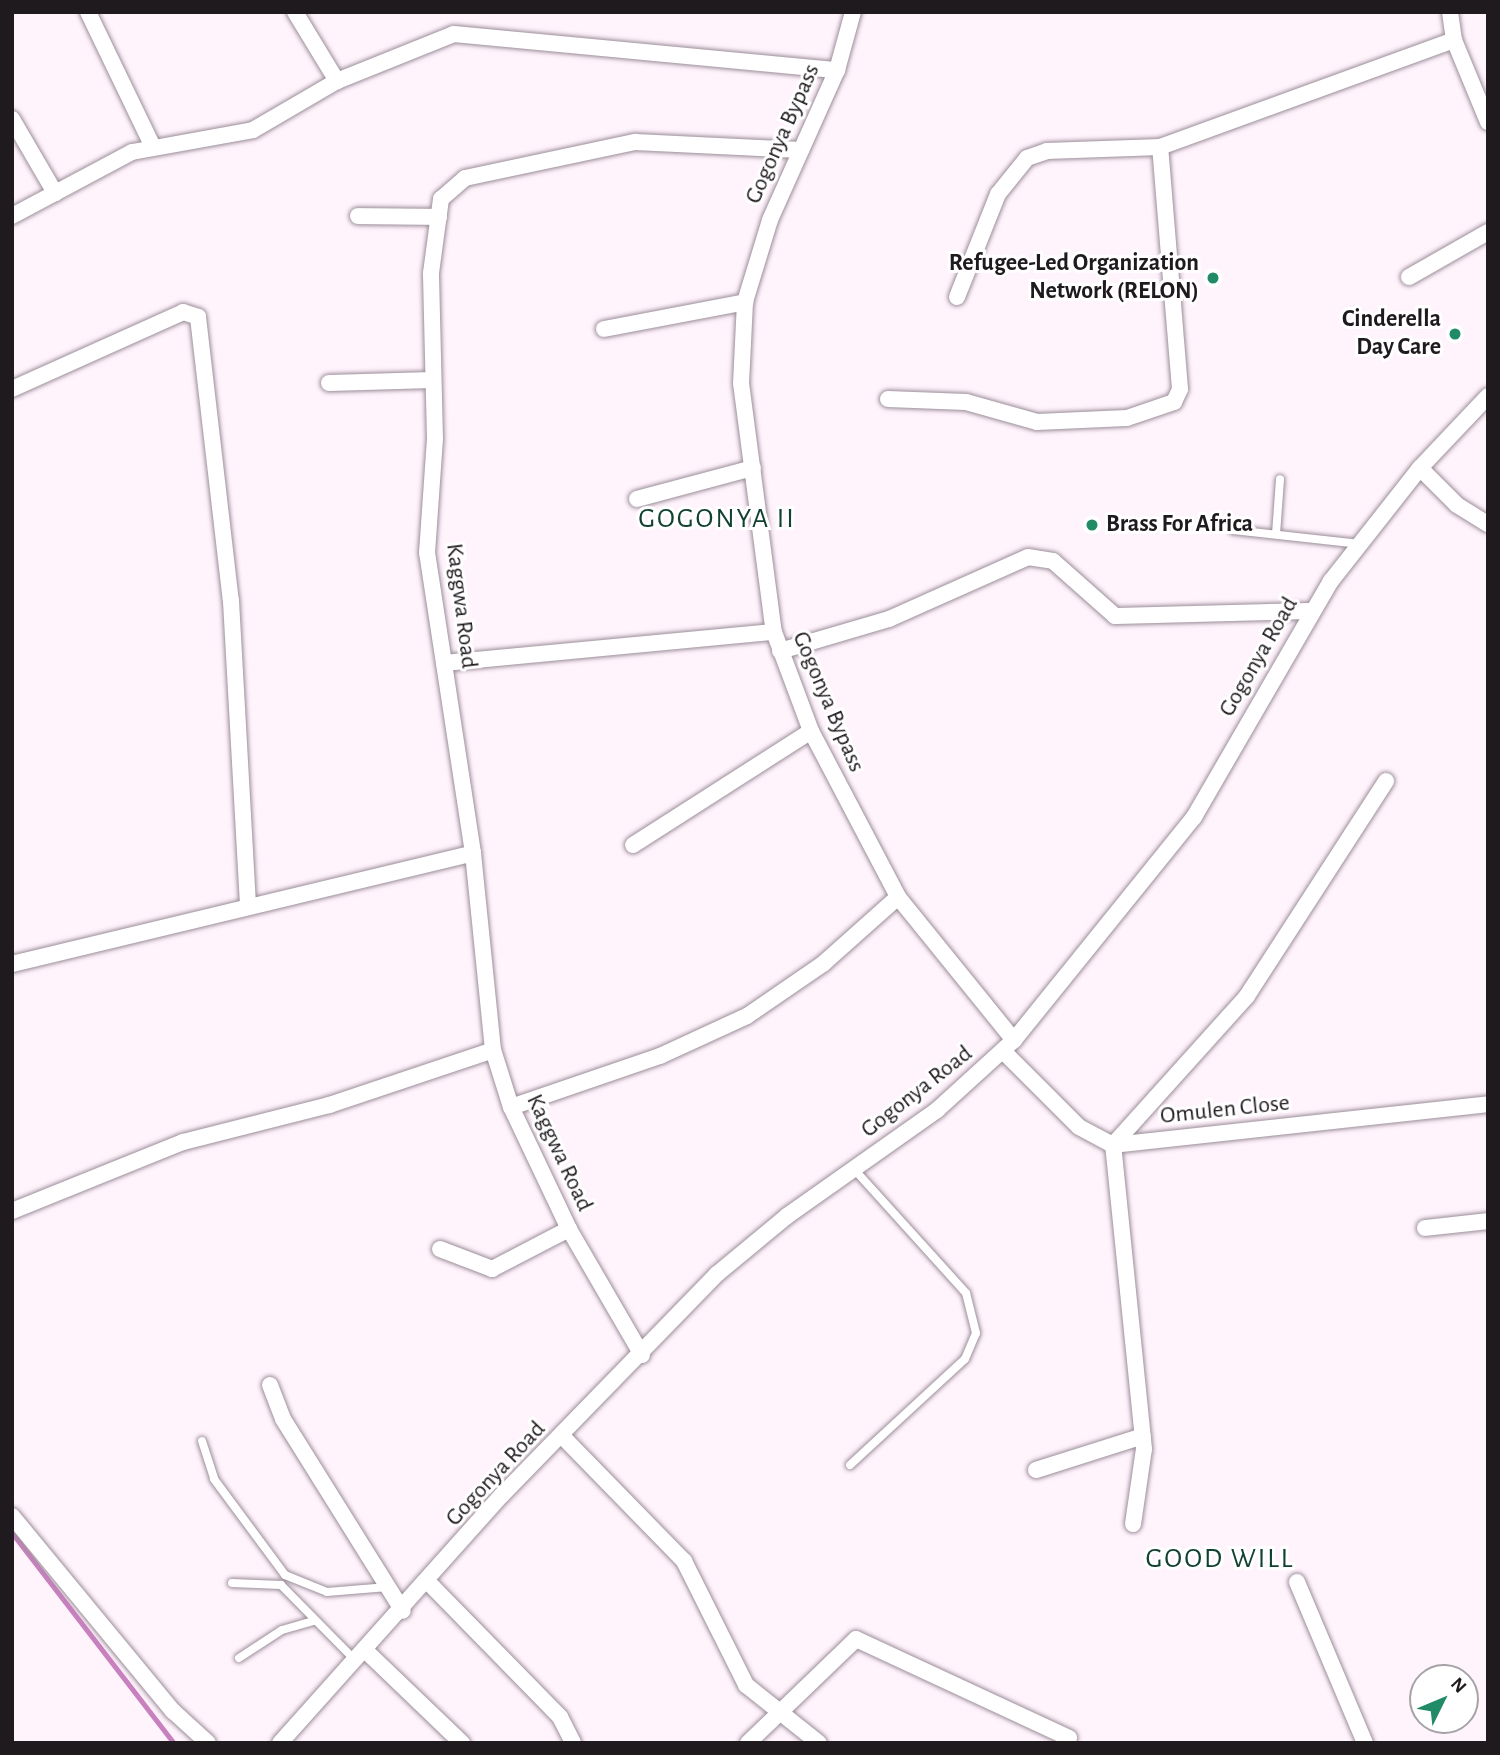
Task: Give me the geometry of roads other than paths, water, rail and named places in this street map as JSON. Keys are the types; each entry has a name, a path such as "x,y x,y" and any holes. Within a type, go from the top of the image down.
{"street":[{"path":"88,12 152,145"},
{"path":"295,12 337,80"},
{"name":"Gogonya Bypass","path":"853,12 837,70 770,220 745,302 741,383 774,632 811,731 898,897 1008,1046"},
{"path":"1450,12 1454,40 1488,122"},
{"path":"12,216 152,145 253,130 337,80 454,34 837,70"},
{"path":"957,297 998,194 1017,165 1047,151 1160,147 1454,40"},
{"path":"12,119 55,192"},
{"name":"Kaggwa Road","path":"642,1355 569,1228 510,1107 493,1050 473,853 428,553 433,380 431,273 445,190 466,178 635,142 801,150"},
{"path":"888,399 966,402 1037,422 1126,418 1174,402 1180,389 1160,147"},
{"path":"358,216 439,217"},
{"path":"1409,278 1488,232"},
{"path":"604,329 745,302"},
{"path":"12,389 183,312 198,317 231,601 248,907"},
{"path":"329,383 433,380"},
{"name":"Gogonya Road","path":"280,1743 362,1657 562,1436 717,1274 854,1169 937,1110 1008,1046 1194,817 1311,611 1360,544 1420,468 1488,396"},
{"path":"637,499 753,468"},
{"path":"1420,468 1457,505 1488,524"},
{"path":"780,651 889,619 1028,557 1053,561 1115,616 1311,611"},
{"path":"444,663 774,632"},
{"path":"633,845 811,731"},
{"path":"1133,1524 1143,1436 1113,1145 1247,996 1386,781"},
{"path":"12,964 473,853"},
{"path":"510,1107 660,1056 747,1016 824,964 898,897"},
{"path":"1008,1046 1079,1127 1113,1145"},
{"path":"12,1211 183,1142 329,1105 493,1050"},
{"name":"Omulen Close","path":"1113,1145 1488,1104"},
{"path":"1425,1228 1488,1221"},
{"path":"440,1249 492,1269 569,1228"},
{"path":"270,1385 283,1419 392,1587 403,1611"},
{"path":"562,1436 684,1561 734,1668 776,1714 819,1743"},
{"path":"1036,1470 1143,1436"},
{"path":"12,1516 173,1711 208,1743"},
{"path":"428,1582 560,1717 573,1743"},
{"path":"1297,1582 1365,1743"},
{"path":"748,1743 856,1639 864,1639 1069,1738"},
{"path":"362,1657 462,1743"}],"lane":[{"path":"1276,534 1280,479"},
{"path":"1233,530 1360,544"},
{"path":"850,1465 965,1359 976,1333 966,1293 854,1169"},
{"path":"202,1441 214,1479 285,1575 327,1592 392,1587"},
{"path":"232,1583 281,1585 314,1621 362,1657"},
{"path":"239,1658 282,1630 314,1621"}],"waterway":[{"path":"12,1533 174,1743"}],"place":[{"name":"Refugee-Led Organization Network (RELON)","path":"1213,278"},
{"name":"Cinderella Day Care","path":"1455,334"},
{"name":"Brass For Africa","path":"1092,525"}],"district":[{"name":"GOGONYA II","path":"717,519"},
{"name":"GOOD WILL","path":"1220,1559"}]}
